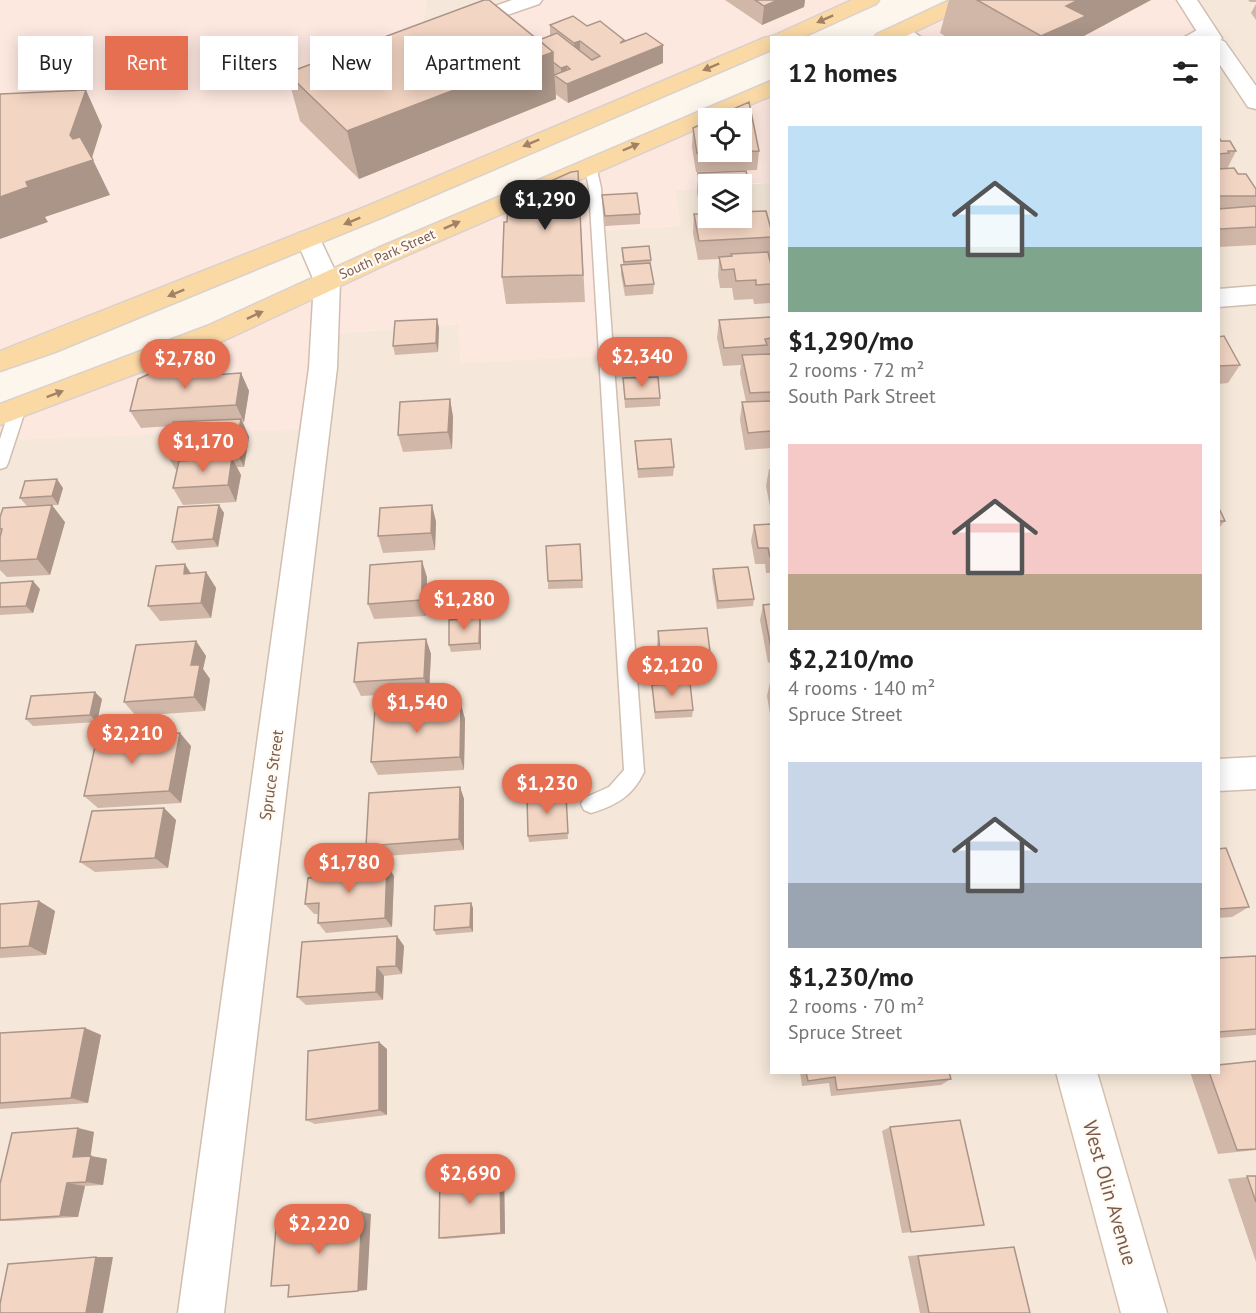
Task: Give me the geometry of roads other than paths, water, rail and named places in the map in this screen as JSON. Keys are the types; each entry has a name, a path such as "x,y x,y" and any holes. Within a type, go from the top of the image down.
{"main road":[{"path":"790,36 869,0"},
{"path":"894,36 910,33 966,0"},
{"path":"0,361 308,239 770,45"},
{"name":"South Park Street","path":"9,412 216,333 327,281 770,88"}],"street":[{"path":"443,31 532,0"},
{"path":"1187,0 1205,36"},
{"path":"1220,55 1256,102"},
{"name":"Spruce Street","path":"201,1313 320,388 327,281 308,239"},
{"path":"1220,298 1256,295"},
{"path":"1220,775 1256,773"},
{"name":"West Olin Avenue","path":"1078,1074 1144,1313"}],"lane":[{"path":"590,165 595,188 634,772 625,787 609,798 591,804"},
{"path":"0,463 9,412"}]}
